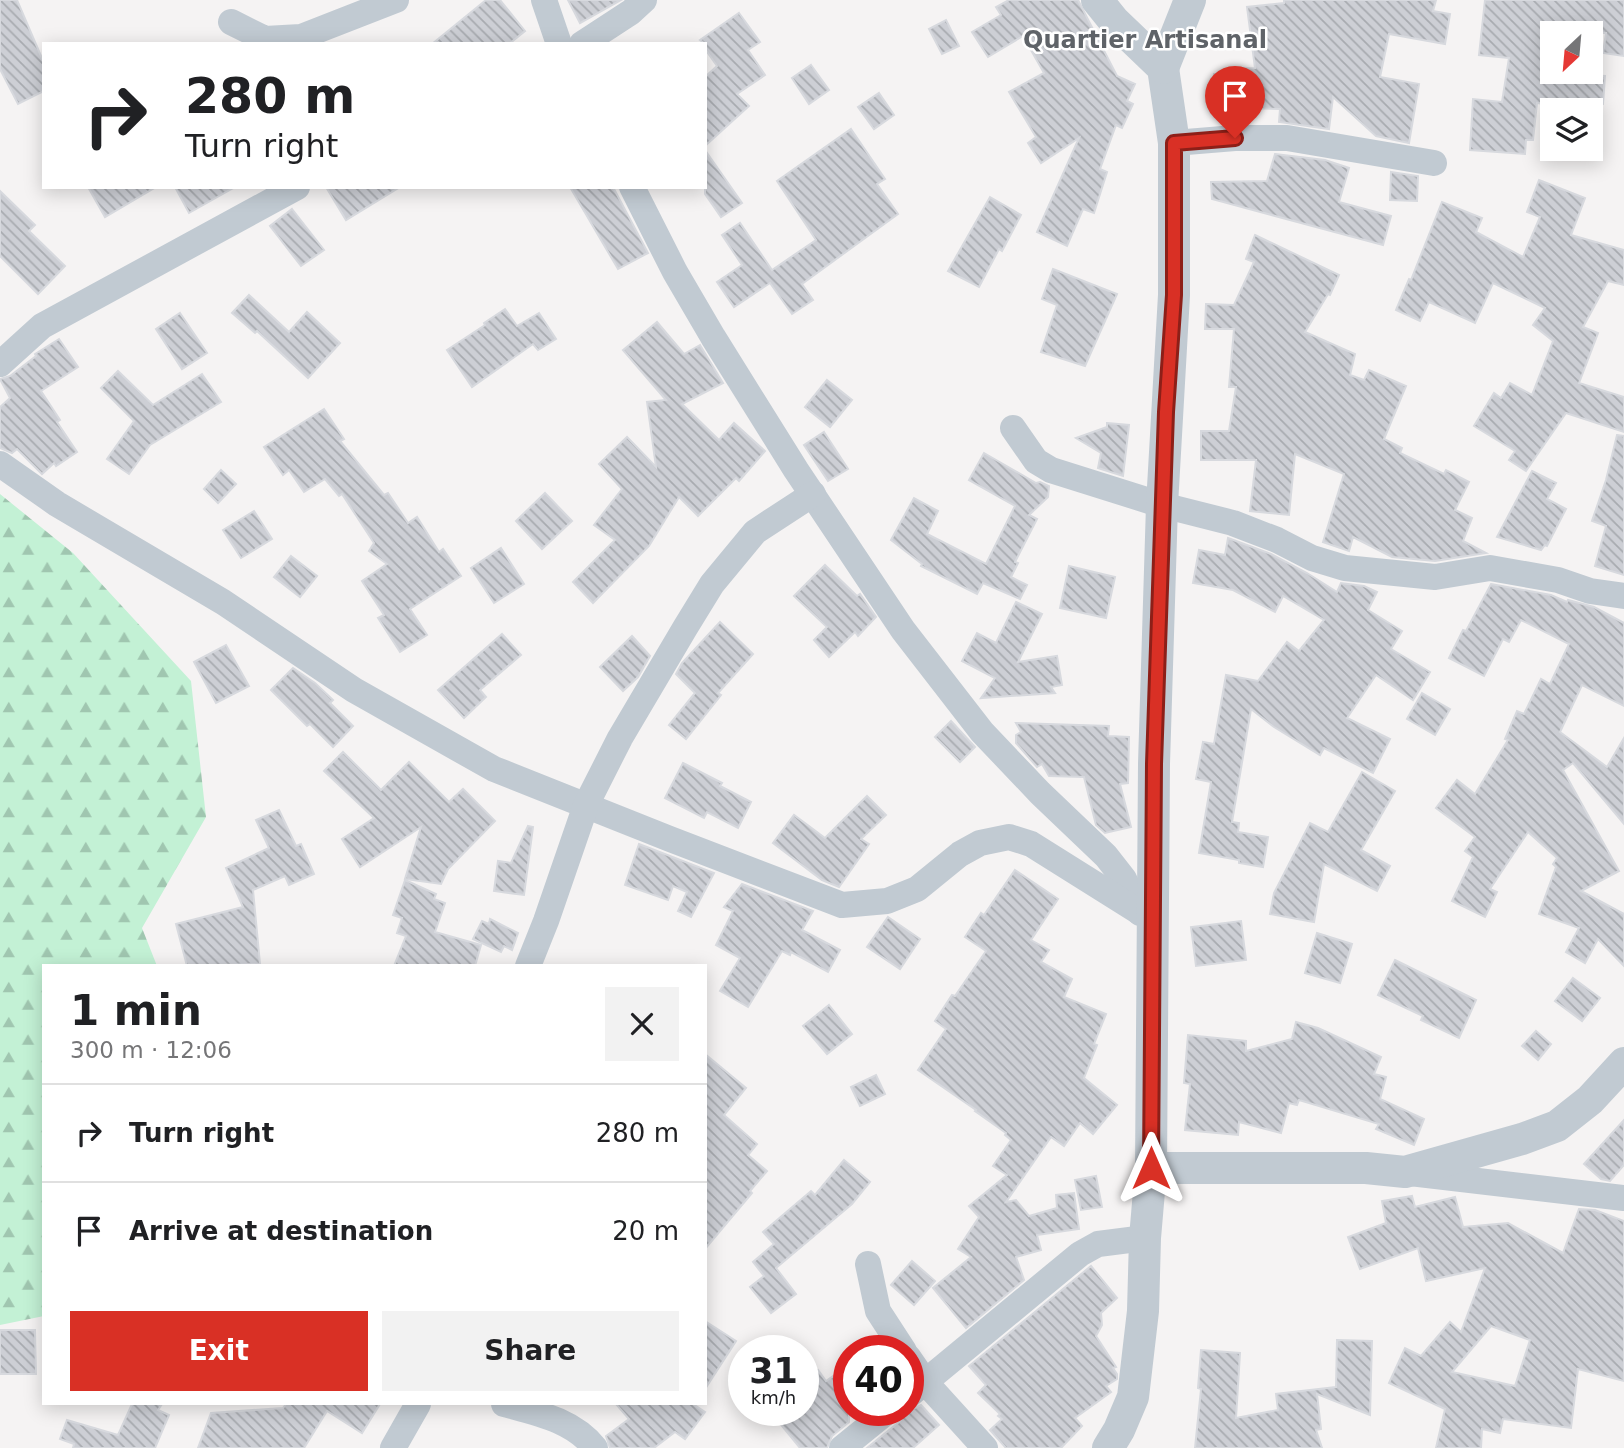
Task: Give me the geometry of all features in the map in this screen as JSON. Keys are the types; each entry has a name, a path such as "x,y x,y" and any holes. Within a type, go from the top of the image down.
{"street":[{"path":"231,22 265,38 301,37 396,0"},
{"path":"544,0 558,42"},
{"path":"585,42 631,12 644,0"},
{"path":"1097,0 1114,21 1163,68"},
{"path":"1117,1442 1133,1397 1143,1311 1151,1168 1146,921 1161,505 1174,295 1174,143 1163,68 1190,0"},
{"path":"1174,143 1235,138 1287,138 1434,163"},
{"path":"0,363 42,326 293,189"},
{"path":"633,189 675,272 713,337 903,630 982,732 1106,856 1124,879 1146,921"},
{"path":"1013,428 1036,461 1051,470 1161,505 1233,523 1277,540 1311,558 1345,568 1435,577 1490,568 1558,580 1590,591 1624,596"},
{"path":"0,464 57,504 223,602 354,690 494,769 586,806 842,905 887,901 917,889 960,854 980,843 1009,837 1031,844 1146,921"},
{"path":"529,964 586,806 620,738 712,584 755,532 813,494"},
{"path":"1405,1172 1522,1139 1557,1126 1590,1100 1624,1063"},
{"path":"1151,1168 1366,1168 1624,1198"},
{"path":"924,1384 1080,1254 1098,1244 1145,1238"},
{"path":"868,1265 877,1311 893,1335"},
{"path":"924,1396 985,1448"},
{"path":"393,1448 417,1405"},
{"path":"508,1405 545,1415 572,1427 595,1448"},
{"path":"842,1448 869,1426"}],"green space":[{"path":"0,494 73,553 191,681 206,817 142,928 156,964 42,964 42,1316 0,1325"}],"building":[{"path":"0,0 17,0 42,58 42,92 18,104 0,69"},
{"path":"486,0 500,0 525,31 511,42 434,42"},
{"path":"568,0 621,0 580,23"},
{"path":"1009,0 1078,0 1117,76 1135,84 1127,101 1133,104 1122,128 1116,125 1100,169 1107,172 1094,213 1083,209 1067,246 1037,232 1079,138 1041,163 1028,143 1036,137 1009,92 1044,73 1023,36 988,57 972,32 1001,15 996,7"},
{"path":"1284,0 1436,0 1433,11 1450,14 1445,44 1389,34 1380,77 1419,84 1409,143 1376,136 1333,97 1329,129 1279,122 1280,109 1213,107 1214,74 1225,74 1225,69 1255,68 1247,7 1284,3"},
{"path":"1485,0 1624,0 1624,56 1603,53 1606,33 1603,33 1603,21 1540,21 1540,84 1603,84 1605,76 1603,104 1603,98 1540,98 1540,104 1537,103 1533,140 1526,140 1525,154 1470,150 1473,99 1502,102 1509,58 1479,55"},
{"path":"739,13 760,42 748,50 765,75 737,94 749,106 707,144 707,75 717,66 707,52 707,42 700,40"},
{"path":"946,20 959,46 942,54 929,29"},
{"path":"811,65 829,90 809,104 792,78"},
{"path":"879,93 894,115 874,129 858,107"},
{"path":"851,129 885,179 877,184 898,214 802,284 813,300 792,314 770,283 734,307 717,282 742,265 722,235 740,223 772,270 816,240 777,181"},
{"path":"707,153 742,203 721,217 705,194"},
{"path":"1275,154 1325,160 1349,168 1339,202 1391,216 1383,245 1212,199 1211,182 1267,181"},
{"path":"1391,172 1418,176 1417,201 1390,200"},
{"path":"1539,180 1585,198 1571,235 1624,250 1624,285 1608,281 1583,327 1598,333 1579,383 1624,397 1624,432 1566,413 1526,471 1509,460 1515,451 1474,426 1494,393 1501,398 1510,383 1532,395 1553,341 1533,325 1545,308 1493,283 1475,323 1429,302 1420,321 1396,310 1442,202 1482,218 1476,232 1523,257 1540,217 1527,212"},
{"path":"89,189 153,189 105,217"},
{"path":"176,189 231,189 189,213"},
{"path":"327,189 397,189 346,220"},
{"path":"571,189 614,189 648,253 618,269"},
{"path":"0,191 35,225 29,231 65,266 38,294 0,256"},
{"path":"990,197 1021,215 979,287 948,271"},
{"path":"292,209 324,250 301,266 270,226"},
{"path":"1255,235 1339,275 1330,295 1328,294 1305,332 1355,354 1350,375 1364,380 1369,370 1406,386 1384,439 1402,448 1400,453 1444,474 1446,470 1469,482 1455,510 1472,518 1463,541 1486,553 1435,561 1392,557 1353,537 1349,551 1323,542 1344,474 1295,454 1289,515 1250,511 1256,460 1201,460 1201,431 1229,431 1236,387 1229,387 1234,329 1205,329 1206,304 1234,305 1254,262 1246,259"},
{"path":"1053,269 1117,294 1085,366 1041,352 1057,305 1042,299"},
{"path":"249,295 289,332 307,312 340,343 308,378 257,331 255,333 232,313"},
{"path":"505,309 517,326 539,313 556,339 538,350 533,344 472,387 447,350"},
{"path":"180,313 207,353 182,369 156,329"},
{"path":"657,322 684,354 700,345 723,383 682,404 719,440 734,423 765,451 739,481 736,478 698,516 679,497 649,546 593,603 573,582 615,540 594,525 622,489 599,464 627,437 656,467 647,402 666,400 623,350"},
{"path":"59,339 78,367 41,391 77,452 56,466 54,463 42,474 17,449 12,453 0,448 0,407 10,398 0,379 10,376 36,356 35,354"},
{"path":"118,371 153,405 202,374 221,402 150,445 129,474 107,459 134,421 101,388"},
{"path":"827,380 852,400 830,427 805,407"},
{"path":"324,409 344,439 340,441 384,495 388,493 408,523 417,517 439,552 443,549 461,576 410,609 427,635 400,652 378,618 384,615 362,581 387,564 369,551 374,543 342,494 339,496 325,479 304,492 289,470 283,475 264,447"},
{"path":"1107,423 1129,425 1123,476 1098,468 1101,453 1076,438 1107,427"},
{"path":"824,432 848,469 828,481 804,445"},
{"path":"1617,435 1624,436 1624,575 1595,566 1606,526 1592,521"},
{"path":"984,453 1036,483 1049,486 1048,497 1029,515 1037,519 1015,562 1018,563 1011,577 1027,585 1020,599 983,583 977,594 921,566 922,564 891,540 914,498 938,511 927,534 986,564 1015,506 969,480"},
{"path":"221,470 236,484 218,503 204,489"},
{"path":"1532,471 1556,483 1547,499 1566,509 1547,546 1541,550 1497,537"},
{"path":"545,493 572,521 542,549 516,521"},
{"path":"254,511 272,539 241,558 223,530"},
{"path":"1228,538 1271,554 1337,592 1341,583 1364,586 1377,592 1368,610 1402,631 1391,649 1430,672 1413,700 1376,675 1347,718 1390,739 1373,773 1324,748 1320,755 1274,727 1251,709 1232,822 1239,823 1238,832 1268,837 1263,867 1199,853 1211,782 1196,779 1203,742 1214,744 1226,675 1258,681 1287,642 1299,651 1324,620 1283,596 1275,612 1233,590 1193,583 1199,550 1225,555"},
{"path":"501,548 524,584 494,603 471,568"},
{"path":"291,556 317,576 300,597 274,577"},
{"path":"825,565 857,596 860,594 876,617 858,636 855,632 829,657 814,640 827,627 794,596"},
{"path":"1069,566 1115,577 1106,618 1060,608"},
{"path":"1491,584 1551,595 1567,602 1568,600 1594,607 1624,623 1624,706 1582,685 1560,732 1607,767 1624,738 1624,824 1573,763 1563,770 1619,871 1581,891 1624,914 1624,966 1598,939 1585,963 1566,952 1579,928 1539,914 1557,858 1528,832 1490,889 1497,892 1485,917 1452,901 1473,857 1465,851 1475,837 1436,808 1457,780 1475,794 1508,740 1505,739 1517,711 1524,714 1541,679 1550,684 1569,644 1521,620 1509,642 1503,639 1484,676 1449,658"},
{"path":"1016,602 1042,614 1018,662 1057,656 1062,685 1051,687 1055,693 981,698 995,678 962,661 977,633 996,643"},
{"path":"720,622 753,654 718,693 721,695 686,739 669,725 695,693 676,674 682,663"},
{"path":"502,634 521,655 480,690 486,697 464,718 438,690"},
{"path":"632,636 650,656 638,677 623,691 600,667"},
{"path":"226,645 249,686 216,703 194,662"},
{"path":"293,668 333,700 330,703 353,726 333,747 310,724 307,726 271,690"},
{"path":"1422,693 1450,709 1435,735 1407,719"},
{"path":"951,721 975,747 960,762 935,737"},
{"path":"1016,723 1109,726 1108,736 1129,737 1128,783 1120,784 1131,827 1105,833 1096,825 1084,777 1049,776 1042,764 1037,767 1016,743 1016,735 1021,732"},
{"path":"343,752 381,790 409,762 449,802 463,789 495,821 448,869 441,884 405,879 421,827 360,867 342,839 374,818 324,771"},
{"path":"683,763 751,802 738,828 707,812 704,818 665,798"},
{"path":"1362,772 1395,791 1361,850 1390,866 1377,891 1324,864 1314,922 1270,914 1274,893 1310,823 1328,832"},
{"path":"867,796 886,815 861,839 869,844 839,887 822,880 773,843 794,815 825,838"},
{"path":"279,810 296,846 301,844 314,874 289,885 285,876 253,890 260,964 186,964 176,924 243,907 226,868 269,848 256,820"},
{"path":"528,826 533,827 524,895 494,891 498,861 511,863"},
{"path":"639,844 714,873 691,917 678,911 687,892 673,886 668,900 625,885"},
{"path":"1015,870 1058,899 1031,940 1049,950 1041,962 1072,979 1064,997 1106,1014 1084,1078 1117,1105 1093,1134 1080,1123 1064,1146 1051,1137 1006,1202 1016,1200 1029,1216 1057,1208 1056,1195 1074,1193 1079,1229 1037,1235 1041,1250 1016,1257 1024,1280 966,1328 933,1288 971,1257 958,1249 979,1217 969,1206 1007,1175 993,1166 1011,1140 976,1110 918,1070 946,1029 935,1021 986,951 965,937"},
{"path":"405,880 436,894 434,899 445,903 435,932 481,945 476,964 395,964 406,936 397,933 402,918 393,915"},
{"path":"742,884 813,911 802,930 840,950 828,972 791,952 790,955 782,951 748,1007 720,991 740,958 716,945 733,911 724,907"},
{"path":"888,917 920,939 900,969 867,947"},
{"path":"490,919 518,933 512,950 504,946 501,952 473,939 482,921 489,924"},
{"path":"1241,921 1246,960 1196,966 1191,927"},
{"path":"1317,933 1352,944 1340,983 1305,973"},
{"path":"1395,960 1476,1000 1459,1038 1421,1020 1423,1016 1378,995"},
{"path":"1573,978 1600,998 1582,1021 1555,1001"},
{"path":"829,1005 852,1034 827,1054 803,1026"},
{"path":"1296,1022 1318,1028 1381,1057 1374,1074 1386,1077 1380,1099 1424,1119 1414,1145 1376,1129 1379,1124 1299,1100 1297,1105 1289,1103 1281,1133 1239,1122 1238,1135 1185,1130 1190,1084 1184,1083 1188,1035 1246,1041 1246,1051 1292,1039"},
{"path":"1536,1031 1551,1044 1538,1060 1522,1046"},
{"path":"707,1056 746,1088 724,1115 757,1144 748,1155 767,1171 750,1191 752,1193 707,1247"},
{"path":"876,1075 885,1094 860,1106 851,1087"},
{"path":"1624,1120 1624,1165 1610,1181 1601,1179 1584,1164"},
{"path":"844,1160 870,1182 852,1204 776,1268 796,1294 771,1313 750,1287 764,1276 753,1262 774,1244 763,1232 811,1191 815,1195"},
{"path":"1096,1176 1102,1207 1081,1210 1075,1180"},
{"path":"1412,1196 1415,1207 1455,1197 1463,1227 1508,1223 1563,1253 1579,1209 1595,1210 1624,1221 1624,1381 1578,1369 1571,1428 1503,1419 1500,1433 1482,1429 1481,1448 1436,1448 1445,1409 1389,1383 1405,1348 1421,1356 1450,1322 1461,1332 1485,1268 1426,1281 1418,1248 1360,1269 1348,1237 1386,1223 1382,1201","holes":["1491,1326 1530,1340 1515,1386 1452,1372"]},
{"path":"912,1261 935,1281 914,1305 891,1285"},
{"path":"1091,1266 1117,1298 1101,1313 1102,1325 1096,1336 1116,1367 1113,1368 1117,1379 1106,1386 1111,1392 1075,1418 1082,1426 1061,1448 1006,1448 990,1430 1002,1419 998,1416 1000,1414 978,1393 986,1385 969,1366"},
{"path":"707,1322 728,1336 728,1353 707,1386"},
{"path":"0,1330 35,1330 36,1374 0,1374"},
{"path":"1337,1340 1372,1341 1370,1415 1317,1394 1321,1429 1316,1430 1322,1448 1195,1448 1201,1389 1198,1388 1201,1350 1240,1353 1236,1418 1278,1410 1276,1394 1336,1387"},
{"path":"819,1371 826,1381 833,1376 833,1426 844,1426 832,1436 827,1448 800,1448 782,1426 819,1426"},
{"path":"132,1405 161,1405 158,1410 169,1415 155,1448 73,1448 74,1444 60,1439 67,1420 118,1435"},
{"path":"285,1405 379,1405 362,1433 327,1411 304,1448 198,1448 211,1413 283,1408"},
{"path":"617,1405 694,1405 705,1412 685,1439 675,1432 654,1448 610,1448 606,1436 629,1419"},
{"path":"924,1408 939,1425 913,1448 867,1448 894,1426 924,1426"}],"district":[{"name":"Quartier Artisanal","path":"1145,40"}],"route":[{"path":"1151,1168 1154,764 1161,505 1174,295 1174,143 1235,138"}]}
